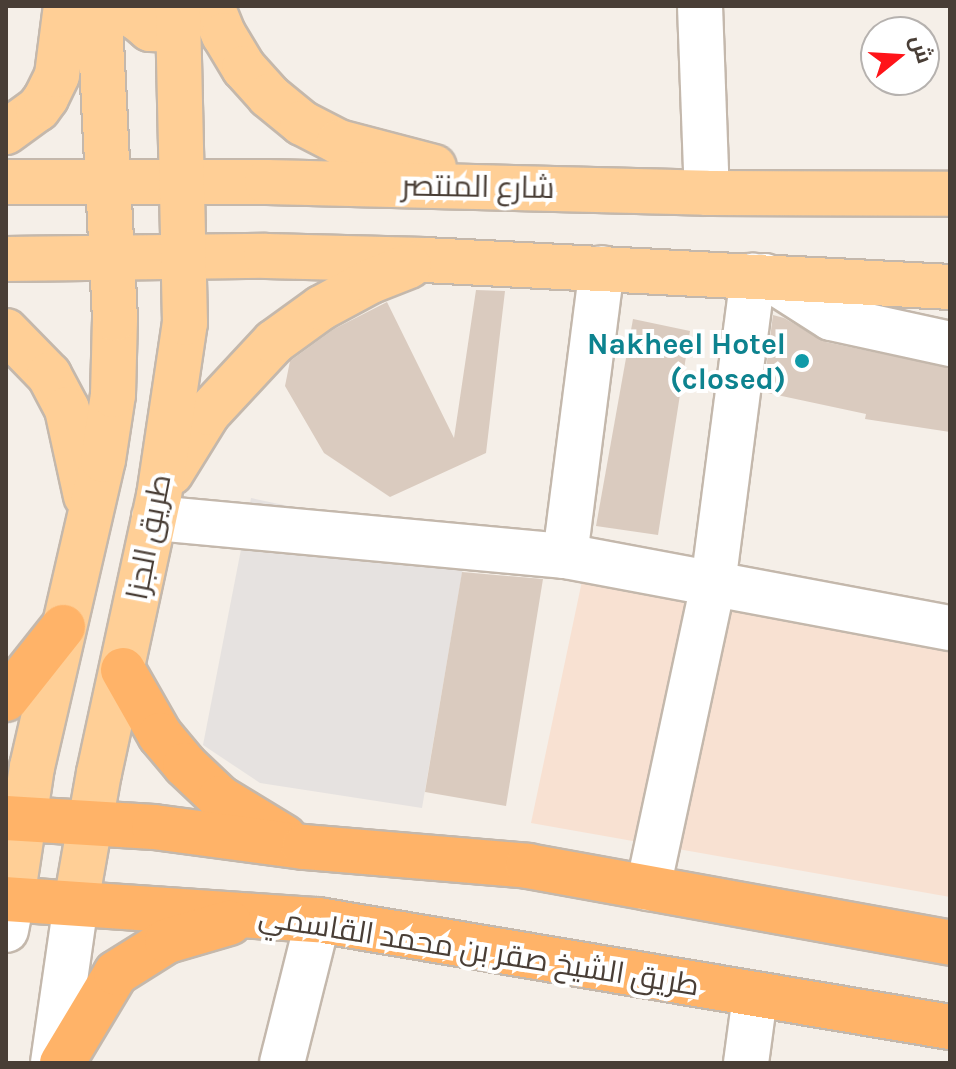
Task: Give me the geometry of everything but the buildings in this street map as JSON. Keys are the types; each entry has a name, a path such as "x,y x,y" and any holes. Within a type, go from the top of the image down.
{"highway":[{"path":"6,699 63,627"},
{"path":"123,670 160,735 185,765 220,798 250,819 304,847"},
{"path":"15,819 154,827 304,847 528,866 648,888 948,934"},
{"name":"طريق الشيخ صقر بن محمد القاسمي","path":"8,909 76,903 318,920 950,1027"},
{"path":"62,1063 116,973 133,960 167,941 267,915"}],"main road":[{"path":"6,132 38,109 52,87 57,75 66,6"},
{"name":"طريق الجزا","path":"8,909 15,819 89,519 113,395 112,258 99,6"},
{"path":"133,6 137,18 150,29 190,14 224,35 244,68 269,96 302,123 339,142 380,155 538,189"},
{"name":"طريق الجزا","path":"76,903 156,507 185,323 181,183 190,14"},
{"name":"شارع المنتصر","path":"6,182 950,194"},
{"path":"6,259 183,257 425,260 950,287"},
{"path":"156,507 208,413 274,342 321,308 425,260"},
{"path":"6,331 49,375 67,409 78,447 89,519"}],"street":[{"path":"700,6 707,193"},
{"path":"565,556 602,268"},
{"path":"648,888 713,584 759,276 831,318 950,344"},
{"path":"156,507 565,556 950,628"},
{"name":"طريق الجزا","path":"53,1063 76,903"},
{"path":"282,1063 318,920"},
{"path":"746,1063 755,996"}],"shaded area":[{"path":"251,498 467,544 422,808 260,783 203,745"},
{"path":"586,562 950,627 950,897 531,823"}],"place":[{"name":"Nakheel Hotel (closed)","path":"802,361"}]}
